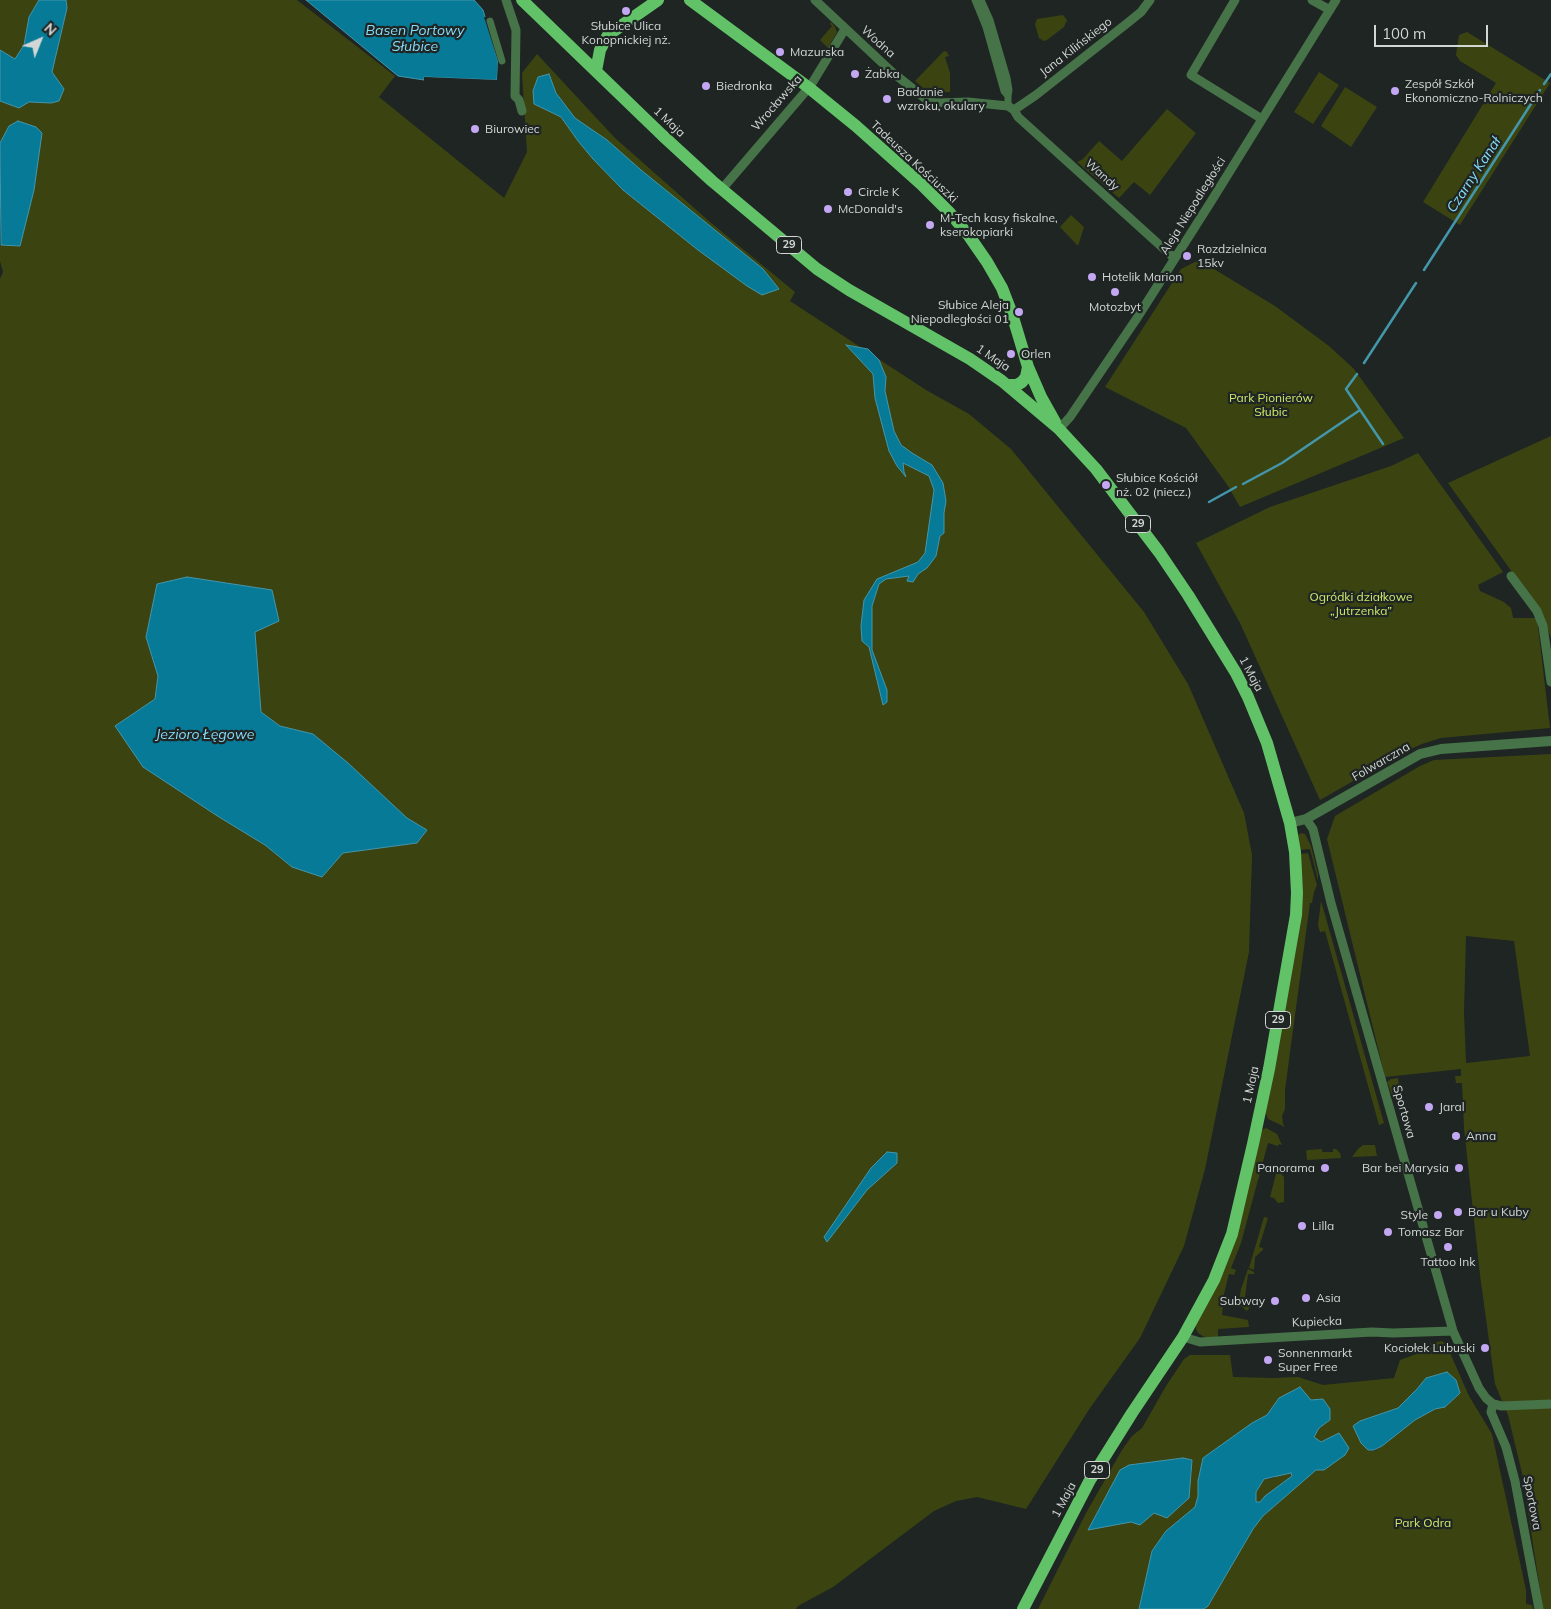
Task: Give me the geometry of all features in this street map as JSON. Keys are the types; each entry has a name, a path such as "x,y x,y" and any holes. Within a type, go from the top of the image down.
{"main road":[{"name":"1 Maja","path":"522,0 662,135 722,189 817,269 970,359 1008,385 1059,429 1096,469 1153,544 1192,601 1236,673 1248,696 1267,742 1290,823 1296,869 1296,915 1276,1030 1253,1144 1232,1234 1214,1280 1183,1337 1090,1480 1023,1609"},
{"name":"Tadeusza Kościuszki","path":"690,0 808,87 856,126 921,184 969,236 1002,288 1028,368 1041,397 1059,429"},
{"path":"596,71 600,50 608,35 655,1"},
{"path":"1008,385 1017,385 1022,382 1026,377 1028,368"}],"street":[{"path":"506,0 516,30 515,96 519,100 522,112"},
{"name":"Wodna","path":"815,0 892,72 927,100 936,103 968,102 1011,108"},
{"path":"975,0 986,27 1004,91 1008,96 1011,108"},
{"path":"982,0 990,20 1007,78 1010,90 1008,96"},
{"name":"Jana Kilińskiego","path":"1011,108 1036,95 1141,12 1150,0"},
{"path":"1235,0 1191,75 1262,119"},
{"path":"1312,0 1330,10"},
{"name":"Aleja Niepodległości","path":"1059,429 1070,417 1137,318 1336,0"},
{"path":"490,21 497,37 502,61"},
{"name":"Wrocławska","path":"722,189 808,87 845,29"},
{"name":"Wandy","path":"1011,108 1018,117 1174,258"},
{"path":"1511,576 1537,612 1543,626 1551,682"},
{"name":"Folwarczna","path":"1290,823 1306,819 1420,754 1441,749 1551,741"},
{"name":"Sportowa","path":"1306,819 1312,829 1331,903 1453,1331 1479,1388 1493,1404 1491,1412 1506,1447 1515,1482 1540,1609"},
{"name":"Kupiecka","path":"1183,1337 1200,1342 1372,1332 1453,1331"},
{"path":"1493,1404 1502,1406 1551,1404"}],"green space":[{"path":"0,0 39,0 29,17 24,45 15,59 0,50"},
{"path":"66,0 297,0 395,76 379,97 504,198 527,152 522,73 537,54 615,138 710,222 795,292 790,301 926,390 969,414 1011,449 1144,612 1188,684 1244,813 1252,855 1249,952 1205,1169 1184,1246 1140,1338 1090,1408 1026,1509 977,1497 956,1501 934,1511 833,1587 798,1606 796,1609 0,1609 0,279 3,272 0,261 0,245 20,246 9,126 0,143 0,101 19,108 29,102 51,103 63,89 52,72 67,8","holes":["549,74 556,93 575,118 607,140 763,269 778,288 747,286 698,250 623,190 593,159 561,117 534,103","255,632 261,712 280,726 313,734 407,818 427,830 417,843 343,853 322,877 292,867 265,845 175,788 116,726 155,699 158,676 146,637"]},
{"path":"1063,15 1067,20 1064,27 1047,40 1044,41 1039,38 1035,24 1037,19"},
{"path":"831,22 837,32 828,48 820,40 832,26"},
{"path":"1467,32 1550,83 1460,225 1423,202 1496,83 1460,61 1456,55 1459,35"},
{"path":"944,51 949,56 945,57 950,73 950,92 928,92 915,81"},
{"path":"1319,72 1339,85 1313,124 1294,112"},
{"path":"1345,87 1377,107 1351,147 1321,126"},
{"path":"1167,109 1196,133 1150,195 1134,182 1119,198 1077,162 1083,159 1099,141 1122,161"},
{"path":"1071,215 1084,227 1078,246 1060,227"},
{"name":"Park Pionierów Słubic","path":"1199,260 1275,306 1329,346 1354,369 1404,438 1240,507 1228,486 1186,428 1105,387 1181,269"},
{"path":"1551,436 1551,638 1543,615 1448,483"},
{"name":"Ogródki działkowe „Jutrzenka”","path":"1418,453 1503,572 1478,585 1480,591 1504,602 1511,608 1513,618 1537,618 1550,728 1441,738 1406,751 1320,800 1240,623 1196,543 1270,507 1391,466"},
{"path":"1551,754 1551,1609 1543,1609 1522,1473 1508,1415 1495,1384 1480,1275 1464,1128 1462,1083 1456,1083 1455,1076 1461,1076 1461,1069 1385,1077 1327,839 1335,816 1420,766 1434,760","holes":["1466,936 1514,941 1530,1056 1466,1063 1464,1012"]},
{"path":"1301,833 1305,834 1311,846 1318,880 1310,849 1300,850 1298,835"},
{"path":"1308,853 1317,885 1312,903 1310,903 1285,1090 1285,1109 1282,1116 1285,1127 1268,1119 1265,1111 1300,854"},
{"path":"1321,901 1384,1123 1379,1125 1325,931 1320,932 1318,925"},
{"path":"1398,1078 1401,1098 1394,1100 1387,1082"},
{"path":"1266,1128 1277,1134 1282,1145 1279,1144 1278,1146 1268,1143 1241,1243 1231,1268 1236,1270 1234,1275 1229,1274 1224,1294 1222,1315 1248,1320 1249,1327 1218,1329 1218,1337 1206,1338 1198,1333 1196,1324 1262,1130"},
{"path":"1363,1145 1375,1145 1377,1156 1352,1157"},
{"path":"1322,1149 1322,1152 1333,1152 1333,1149 1336,1149 1340,1153 1341,1158 1307,1160 1306,1151"},
{"path":"1280,1173 1284,1177 1284,1202 1278,1203 1274,1198 1270,1197 1276,1174"},
{"path":"1264,1217 1268,1218 1259,1247 1263,1248 1263,1250 1255,1257 1254,1270 1249,1268"},
{"path":"1248,1269 1254,1272 1254,1274 1248,1274 1245,1297 1251,1302 1247,1311 1236,1302 1239,1302"},
{"name":"Park Odra","path":"1442,1341 1447,1346 1469,1396 1492,1434 1526,1590 1526,1604 1532,1605 1533,1609 1204,1609 1208,1606 1253,1529 1263,1516 1316,1470 1324,1470 1321,1442 1313,1437 1319,1428 1330,1420 1330,1409 1311,1400 1279,1398 1267,1415 1252,1423 1203,1458 1195,1507 1166,1531 1152,1551 1139,1609 1038,1609 1086,1513 1122,1450 1132,1436 1142,1428 1184,1359 1190,1355 1230,1355 1233,1377 1298,1377 1323,1385 1394,1378 1400,1360 1424,1351 1415,1347","holes":["1447,1372 1460,1393 1445,1407 1435,1409 1415,1420 1375,1451 1368,1450 1360,1421 1398,1408 1426,1378","1183,1458 1192,1460 1140,1524 1131,1522 1088,1530 1102,1503 1129,1465"]},
{"path":"1291,1472 1292,1476 1265,1496 1260,1502 1256,1502 1256,1492 1264,1479 1274,1478 1279,1474"}],"water":[{"path":"39,0 66,0 67,8 52,72 64,89 59,101 51,103 29,102 19,108 0,101 0,50 15,59 24,45 29,17"},
{"name":"Basen Portowy Słubice","path":"306,0 474,0 483,10 498,61 497,80 424,77 424,80 398,76"},
{"path":"549,74 556,93 575,118 607,140 763,269 779,289 762,295 747,286 698,250 623,190 593,159 561,117 534,104 533,91 538,77"},
{"path":"18,121 36,127 42,133 34,190 20,246 1,245 0,143 9,126"},
{"path":"846,345 868,349 879,360 886,377 885,391 894,431 901,445 932,465 943,483 946,501 944,533 940,536 936,556 927,568 918,574 913,582 907,581 909,576 886,579 879,584 872,606 872,650 887,690 887,702 883,705 869,647 862,641 861,626 864,600 877,579 918,562 925,553 934,490 929,476 903,463 906,477 897,466 889,451 875,398 873,374"},
{"name":"Jezioro Łęgowe","path":"187,577 272,590 279,621 255,632 261,712 280,726 313,734 348,763 407,818 427,830 417,843 343,853 322,877 292,867 265,845 143,767 115,726 155,699 158,676 146,637 157,584"},
{"path":"887,1152 897,1153 897,1163 867,1190 827,1242 824,1237 871,1168"},
{"path":"1447,1372 1456,1380 1460,1393 1445,1407 1435,1409 1415,1420 1374,1450 1368,1450 1361,1443 1353,1426 1360,1421 1398,1408 1426,1378"},
{"path":"1300,1387 1311,1400 1323,1399 1330,1409 1330,1420 1319,1428 1314,1437 1321,1442 1339,1433 1349,1448 1345,1455 1324,1470 1316,1470 1263,1516 1253,1529 1208,1606 1204,1609 1139,1609 1152,1551 1166,1531 1195,1507 1203,1458 1252,1423 1267,1415 1279,1398","holes":["1291,1473 1292,1476 1265,1496 1260,1502 1256,1502 1256,1492 1264,1479"]},
{"path":"1183,1458 1192,1460 1189,1498 1167,1518 1154,1513 1140,1525 1131,1522 1088,1530 1120,1470 1129,1465"}],"pier":[{"path":"484,17 487,17 500,61 499,82 426,79 424,82 424,77 497,80 498,61"}],"waterway":[{"name":"Czarny Kanał","path":"1544,84 1551,74"},
{"name":"Czarny Kanał","path":"1424,270 1540,90"},
{"name":"Czarny Kanał","path":"1364,363 1416,283"},
{"name":"Czarny Kanał","path":"1357,374 1346,389 1383,444"},
{"name":"Czarny Kanał","path":"1243,484 1282,463 1360,410"},
{"name":"Czarny Kanał","path":"1209,502 1236,487"}],"place":[{"name":"Słubice Ulica Konopnickiej nż.","path":"626,11"},
{"name":"Mazurska","path":"780,52"},
{"name":"Żabka","path":"855,74"},
{"name":"Biedronka","path":"706,86"},
{"name":"Zespół Szkół Ekonomiczno-Rolniczych","path":"1395,91"},
{"name":"Badanie wzroku, okulary","path":"887,99"},
{"name":"Biurowiec","path":"475,129"},
{"name":"Circle K","path":"848,192"},
{"name":"McDonald's","path":"828,209"},
{"name":"M-Tech kasy fiskalne, kserokopiarki","path":"930,225"},
{"name":"Rozdzielnica 15kv","path":"1187,256"},
{"name":"Hotelik Marion","path":"1092,277"},
{"name":"Motozbyt","path":"1115,292"},
{"name":"Słubice Aleja Niepodległości 01","path":"1019,312"},
{"name":"Orlen","path":"1011,354"},
{"name":"Słubice Kościół nż. 02 (niecz.)","path":"1106,485"},
{"name":"Jaral","path":"1429,1107"},
{"name":"Anna","path":"1456,1136"},
{"name":"Panorama","path":"1325,1168"},
{"name":"Bar bei Marysia","path":"1459,1168"},
{"name":"Bar u Kuby","path":"1458,1212"},
{"name":"Style","path":"1438,1215"},
{"name":"Lilla","path":"1302,1226"},
{"name":"Tomasz Bar","path":"1388,1232"},
{"name":"Tattoo Ink","path":"1448,1247"},
{"name":"Asia","path":"1306,1298"},
{"name":"Subway","path":"1275,1301"},
{"name":"Kociołek Lubuski","path":"1485,1348"},
{"name":"Sonnenmarkt Super Free","path":"1268,1360"}]}
